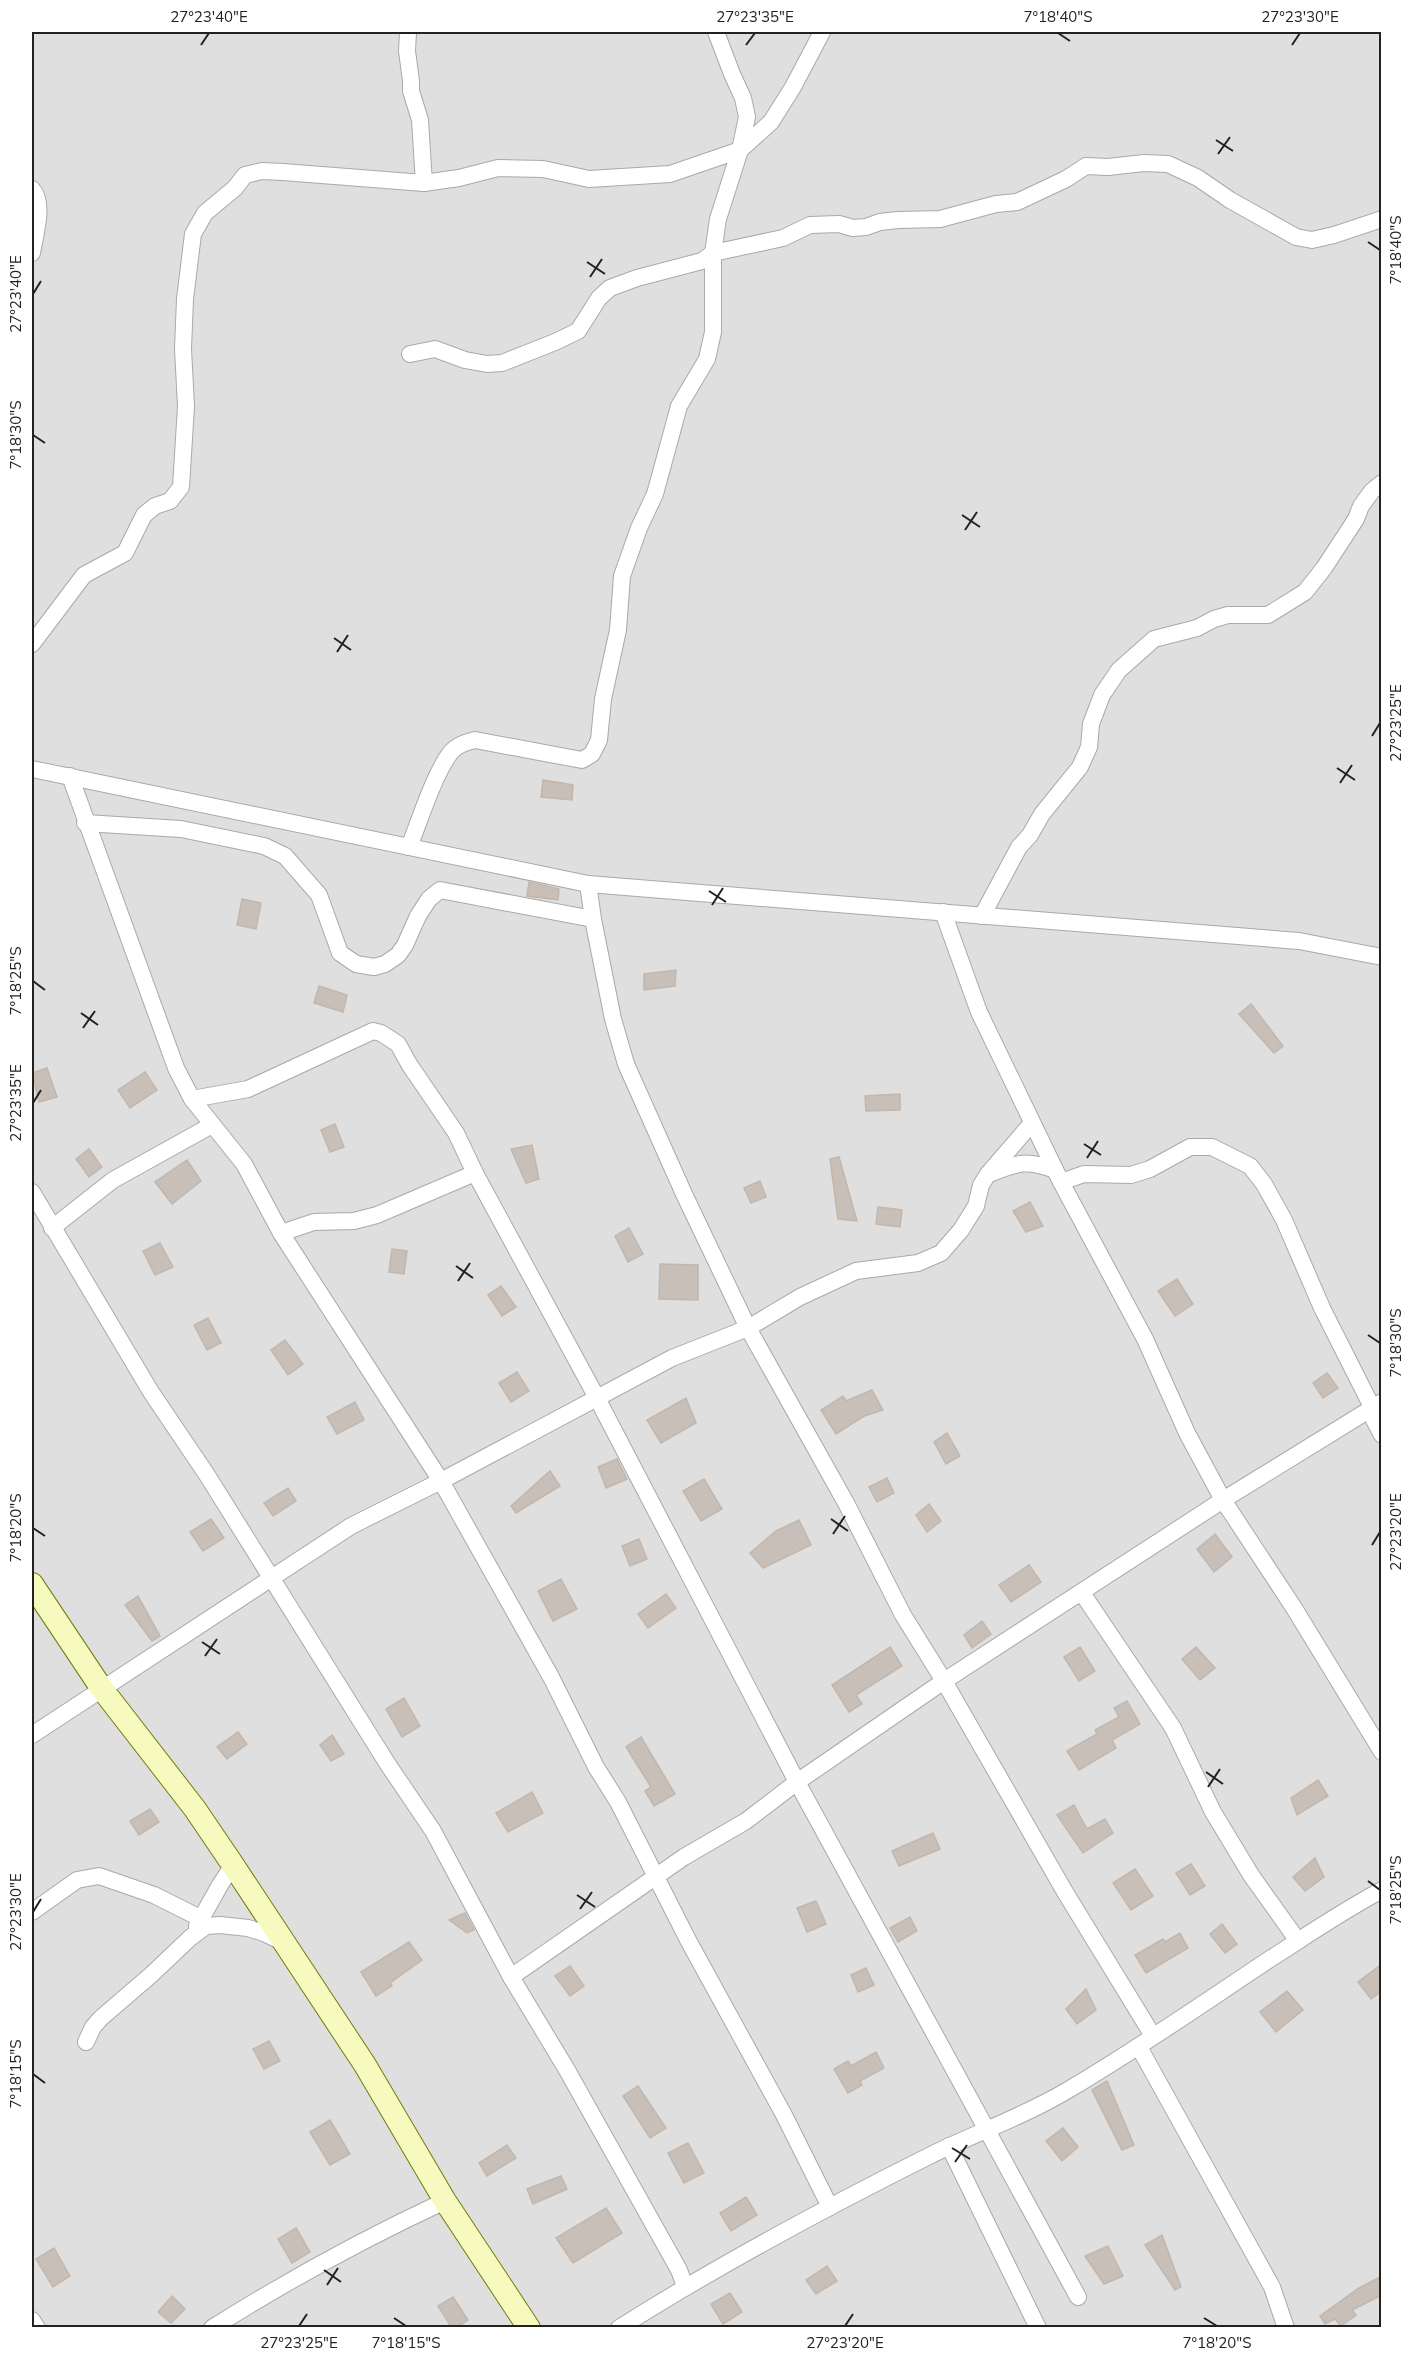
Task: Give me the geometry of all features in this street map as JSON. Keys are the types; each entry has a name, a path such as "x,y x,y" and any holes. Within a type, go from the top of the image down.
{"main road":[{"path":"32,1584 102,1689 195,1809 286,1943 365,2065 445,2201 530,2328"}],"street":[{"path":"408,32 407,51 411,91 420,120 424,183"},
{"path":"409,847 442,768 451,751 463,743 475,740 582,760 592,753 599,740 603,699 618,630 622,576 639,528 655,494 680,406 707,359 713,332 713,253 718,219 740,150 747,117 743,98 716,32"},
{"path":"32,644 84,575 125,553 144,515 155,506 170,501 181,487 186,406 183,349 185,299 193,234 205,213 235,188 245,175 262,171 424,183 459,178 498,168 543,169 589,179 670,174 740,150 771,122 793,87 822,32"},
{"path":"410,354 435,350 465,360 487,364 502,363 578,331 599,298 610,288 637,278 702,261 713,253 783,238 810,225 866,227 880,222 898,220 940,219 996,204 1017,202 1066,179 1086,166 1168,164 1198,178 1236,203 1296,237 1312,240 1335,235 1382,219"},
{"path":"32,189 38,198 32,253"},
{"path":"982,916 1019,847 1030,835 1047,807 1080,767 1089,747 1091,724 1102,694 1119,670 1154,639 1197,628 1228,615 1268,615 1305,592 1324,568 1356,519 1361,506 1372,491 1382,483"},
{"path":"32,769 588,884 1299,941 1382,957"},
{"path":"69,776 176,1068 192,1099 244,1164 280,1233 441,1481 551,1677 688,1941 784,2115 830,2207"},
{"path":"85,823 181,830 264,846 285,856 319,895 340,953 356,964 374,967 386,964 398,954 429,899 440,890 593,919"},
{"path":"588,884 612,1019 626,1064 747,1328 846,1503 903,1615 944,1681 1059,1882 1153,2036"},
{"path":"943,912 979,1012 1058,1176 1145,1339 1187,1433 1223,1500 1294,1608 1382,1752"},
{"path":"192,1099 248,1089 373,1031 381,1033 398,1044 456,1133 797,1782 984,2129 1078,2297"},
{"path":"32,1735 351,1526 441,1481 672,1358 747,1328 800,1297 856,1271 918,1263 941,1253 961,1230 976,1206 981,1185 988,1174 1032,1123"},
{"path":"52,1228 113,1180 212,1125"},
{"path":"988,1174 1011,1165 1035,1163 1058,1176 1131,1175 1150,1169 1190,1147 1212,1147 1250,1166 1264,1184 1284,1220 1322,1308 1377,1404 1374,1420 1382,1435"},
{"path":"280,1233 314,1222 354,1221 376,1215 475,1173"},
{"path":"32,1192 151,1392 207,1475 387,1764 434,1831 511,1977 567,2070 686,2286"},
{"path":"511,1977 691,1852 746,1821 797,1782 944,1681 1223,1500 1377,1404"},
{"path":"1082,1593 1173,1728 1214,1812 1251,1875 1298,1941"},
{"path":"190,1938 233,1865"},
{"path":"32,1912 77,1880 99,1876 154,1895 202,1919"},
{"path":"619,2328 686,2286 830,2207 984,2129 1027,2113 1139,2047 1298,1941 1382,1890"},
{"path":"86,2042 93,2027 206,1926 220,1924 264,1933 286,1943"},
{"path":"1139,2047 1272,2287 1286,2328"},
{"path":"949,2146 1038,2328"},
{"path":"212,2328 280,2285 445,2201"},
{"path":"32,2320 37,2328"}],"shaded area":[{"path":"32,32 1381,32 1381,2327 32,2327"}],"building":[{"path":"543,780 573,785 572,800 541,797"},
{"path":"529,882 559,889 558,900 527,896"},
{"path":"242,899 261,903 256,929 237,925"},
{"path":"676,970 675,986 644,990 644,974"},
{"path":"319,986 347,995 343,1012 314,1003"},
{"path":"1251,1004 1283,1046 1274,1053 1239,1014"},
{"path":"47,1068 57,1097 39,1102 32,1073"},
{"path":"145,1072 157,1090 130,1108 118,1090"},
{"path":"900,1094 900,1110 866,1111 865,1096"},
{"path":"335,1124 344,1147 330,1152 321,1130"},
{"path":"532,1145 539,1179 526,1183 511,1149"},
{"path":"89,1149 102,1167 89,1177 76,1159"},
{"path":"839,1157 857,1221 838,1219 830,1159"},
{"path":"187,1160 201,1181 172,1204 155,1182"},
{"path":"760,1181 766,1197 751,1203 744,1188"},
{"path":"1030,1202 1043,1226 1026,1232 1013,1211"},
{"path":"878,1207 902,1210 900,1227 876,1224"},
{"path":"629,1228 643,1254 628,1262 615,1236"},
{"path":"160,1243 173,1267 155,1275 143,1251"},
{"path":"392,1249 407,1251 404,1274 389,1272"},
{"path":"660,1264 698,1265 698,1300 659,1299"},
{"path":"1177,1279 1193,1304 1175,1316 1158,1291"},
{"path":"501,1286 516,1307 502,1316 488,1295"},
{"path":"208,1318 221,1343 207,1350 194,1325"},
{"path":"285,1340 303,1364 288,1375 271,1350"},
{"path":"517,1372 529,1391 511,1402 499,1383"},
{"path":"1327,1373 1338,1388 1323,1398 1313,1383"},
{"path":"872,1390 883,1410 864,1416 836,1434 821,1410 843,1396 846,1401"},
{"path":"686,1398 696,1423 661,1443 647,1420"},
{"path":"355,1402 364,1420 337,1434 327,1417"},
{"path":"947,1433 960,1456 946,1464 934,1442"},
{"path":"617,1459 627,1479 606,1488 598,1467"},
{"path":"550,1471 560,1486 516,1513 511,1506"},
{"path":"887,1478 894,1493 877,1502 869,1487"},
{"path":"704,1479 722,1509 701,1521 683,1491"},
{"path":"288,1488 296,1501 273,1516 264,1503"},
{"path":"929,1504 941,1521 927,1532 916,1515"},
{"path":"211,1519 224,1538 203,1551 190,1532"},
{"path":"799,1520 811,1545 763,1568 750,1553 776,1531"},
{"path":"1215,1534 1232,1557 1214,1572 1197,1549"},
{"path":"639,1539 647,1559 630,1566 622,1546"},
{"path":"1029,1565 1041,1582 1011,1602 999,1585"},
{"path":"561,1579 577,1609 553,1621 538,1591"},
{"path":"666,1594 676,1608 648,1628 638,1614"},
{"path":"138,1596 160,1636 152,1641 125,1605"},
{"path":"982,1621 991,1634 972,1648 964,1635"},
{"path":"890,1647 902,1666 856,1695 862,1704 849,1712 832,1685"},
{"path":"1080,1647 1095,1671 1079,1681 1064,1657"},
{"path":"1196,1647 1215,1668 1200,1680 1182,1659"},
{"path":"404,1698 420,1726 402,1737 386,1709"},
{"path":"1127,1701 1140,1724 1112,1740 1116,1748 1079,1770 1067,1751 1097,1734 1095,1730 1119,1717 1114,1708"},
{"path":"238,1732 247,1744 227,1759 217,1747"},
{"path":"332,1735 344,1754 331,1761 320,1745"},
{"path":"641,1737 675,1794 654,1806 645,1791 651,1787 626,1747"},
{"path":"1318,1780 1328,1796 1297,1815 1291,1798"},
{"path":"532,1792 543,1813 508,1832 496,1813"},
{"path":"1074,1805 1087,1829 1105,1819 1113,1833 1083,1853 1057,1815"},
{"path":"150,1809 159,1822 139,1835 130,1821"},
{"path":"933,1833 940,1849 899,1866 892,1851"},
{"path":"1315,1858 1324,1877 1305,1891 1293,1877"},
{"path":"1191,1864 1205,1886 1190,1895 1176,1873"},
{"path":"1135,1869 1153,1896 1131,1910 1113,1883"},
{"path":"816,1901 826,1924 807,1932 797,1908"},
{"path":"465,1913 474,1930 467,1933 449,1920"},
{"path":"910,1917 917,1931 898,1942 890,1928"},
{"path":"1222,1924 1237,1944 1225,1953 1210,1934"},
{"path":"1180,1933 1188,1948 1146,1973 1135,1955 1163,1939 1165,1942"},
{"path":"409,1942 422,1960 390,1983 392,1986 376,1996 361,1972"},
{"path":"1382,1964 1382,1991 1371,1999 1358,1982"},
{"path":"570,1966 584,1986 570,1996 555,1976"},
{"path":"866,1968 874,1985 858,1992 851,1975"},
{"path":"1086,1989 1096,2010 1077,2024 1066,2009"},
{"path":"1287,1991 1303,2010 1276,2032 1260,2012"},
{"path":"269,2041 280,2061 264,2069 253,2049"},
{"path":"876,2052 884,2068 860,2081 862,2085 848,2093 834,2069 848,2061 851,2066"},
{"path":"1107,2081 1134,2145 1122,2150 1092,2090"},
{"path":"638,2086 666,2128 650,2138 623,2096"},
{"path":"330,2120 350,2154 330,2165 310,2132"},
{"path":"1063,2128 1078,2147 1062,2161 1046,2141"},
{"path":"688,2143 704,2173 684,2183 668,2153"},
{"path":"507,2145 516,2158 487,2176 479,2163"},
{"path":"561,2176 567,2189 533,2204 527,2189"},
{"path":"746,2197 757,2215 731,2231 720,2213"},
{"path":"606,2208 622,2233 573,2263 556,2238"},
{"path":"296,2228 310,2252 292,2263 278,2239"},
{"path":"1162,2235 1181,2287 1175,2290 1145,2245"},
{"path":"1108,2246 1123,2276 1104,2284 1085,2256"},
{"path":"54,2248 70,2276 53,2287 36,2259"},
{"path":"827,2266 837,2281 816,2294 806,2280"},
{"path":"1382,2276 1382,2295 1352,2310 1356,2315 1341,2326 1335,2319 1325,2324 1320,2316 1359,2288"},
{"path":"730,2293 742,2312 723,2324 711,2304"},
{"path":"172,2296 185,2309 171,2323 158,2312"},
{"path":"453,2297 468,2320 456,2328 452,2328 438,2306"}]}
